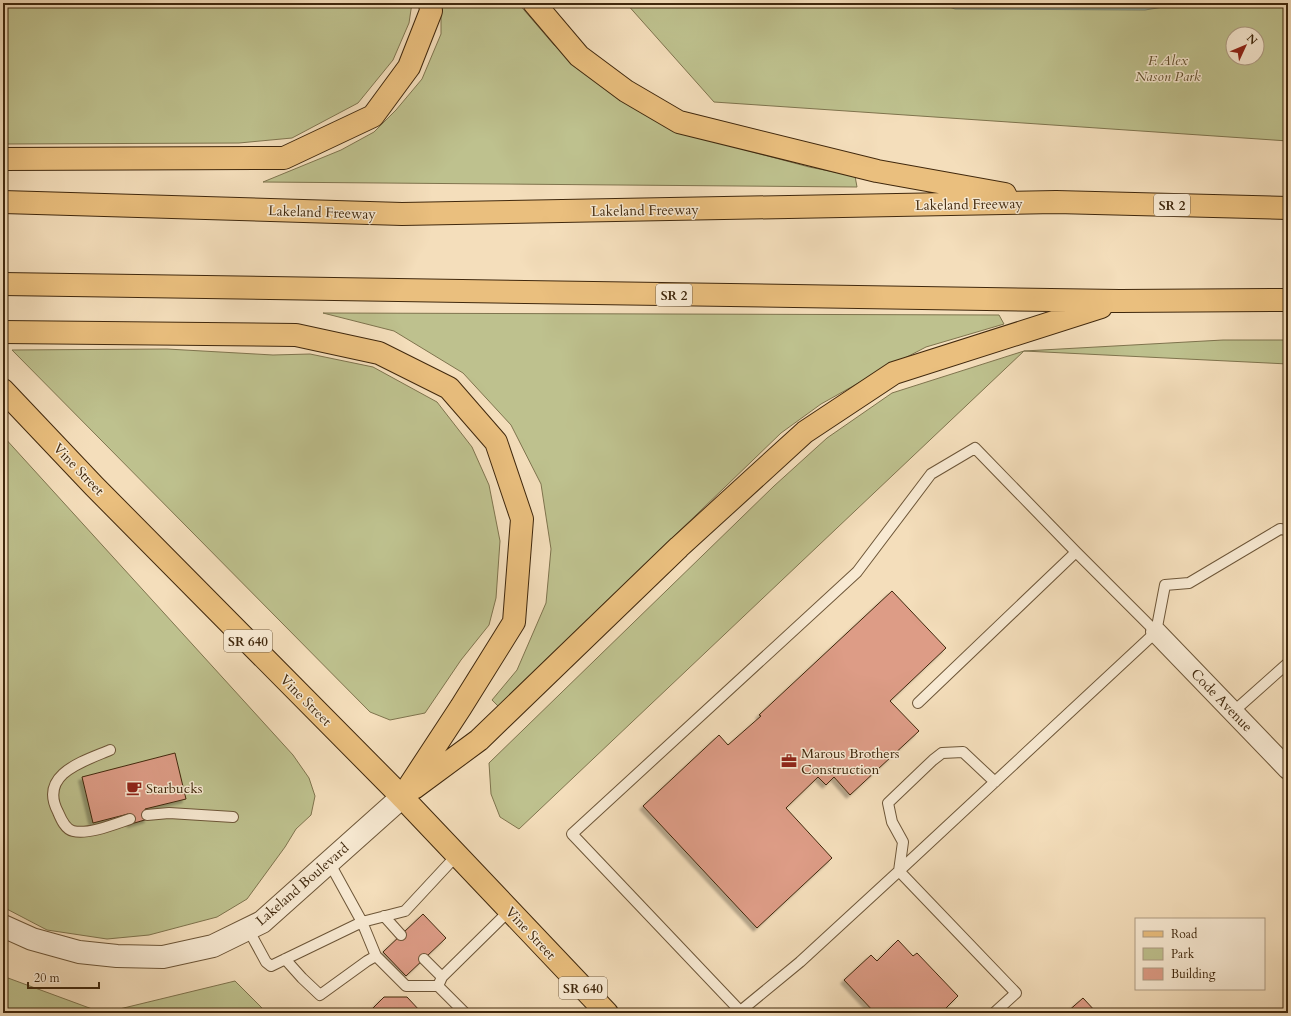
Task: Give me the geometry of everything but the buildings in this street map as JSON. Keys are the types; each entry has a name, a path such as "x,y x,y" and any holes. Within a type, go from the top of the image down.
{"main road":[{"path":"3,159 284,158 373,116 410,67 431,11 430,3"},
{"path":"534,3 579,56 626,91 679,122 877,171 1056,202"},
{"name":"Lakeland Freeway","path":"3,202 402,214 1056,202 1288,208"},
{"name":"SR 2","path":"3,284 60,284 108,287 1120,301 1288,300"},
{"path":"402,797 479,740 679,548 805,432 894,373 1120,301"},
{"path":"3,332 296,335 379,353 449,388 496,442 522,519 514,622 402,797"},
{"name":"Vine Street","path":"3,390 89,480 402,797 510,910 602,1011"}],"street":[{"name":"Code Avenue","path":"1156,632 1288,769"},
{"name":"Lakeland Boulevard","path":"3,926 32,939 79,952 117,956 163,957 214,946 262,922 402,797"}],"lane":[{"path":"1156,632 975,448 931,474 857,572 572,834 740,1012 800,962 1156,632 1165,585 1189,583 1280,529 1288,530"},
{"path":"918,703 1076,552"},
{"path":"1233,712 1288,663"},
{"path":"110,750 81,762 64,772 55,783 53,796 56,809 63,823 72,831 84,832 130,819"},
{"path":"898,871 902,842 892,822 888,803 933,760 942,753 963,752 995,782"},
{"path":"147,815 169,813 233,817"},
{"path":"248,929 266,962 271,966 362,922 405,911 457,855"},
{"path":"328,862 362,922 376,956 406,986 440,982 510,910"},
{"path":"898,871 1016,993 994,1013"},
{"path":"384,916 401,935"},
{"path":"285,959 320,995 376,956"},
{"path":"424,959 465,1013"}],"green space":[{"path":"3,3 412,3 409,23 393,60 358,103 292,138 239,143 3,144"},
{"path":"441,3 518,3 554,45 596,81 723,144 809,167 855,176 857,187 263,182 341,150 374,132 396,110 422,79 441,34"},
{"name":"F. Alex Nason Park","path":"626,3 1288,3 1288,141 714,102"},
{"path":"323,313 999,315 1004,324 926,347 821,404 781,433 498,706 492,700 517,670 546,603 551,549 541,484 511,425 463,373 394,331"},
{"path":"1223,340 1288,340 1288,364 1024,351"},
{"path":"167,349 273,355 310,354 373,367 437,402 472,447 489,485 500,541 496,598 489,625 461,660 425,713 390,720 370,712 12,350"},
{"path":"1024,351 519,829 500,817 491,794 489,763 774,486 827,438 892,393"},
{"path":"3,436 293,755 309,778 315,796 311,815 296,829 285,847 247,899 217,917 149,935 107,939 47,930 3,907"},
{"path":"8,978 103,1013 3,1013 3,982"},
{"path":"235,981 267,1013 103,1013"}],"water":[{"path":"938,3 1188,3 1145,10 955,9"}],"place":[{"name":"Marous Brothers Construction","path":"789,761"},
{"name":"Starbucks","path":"134,788"}]}
